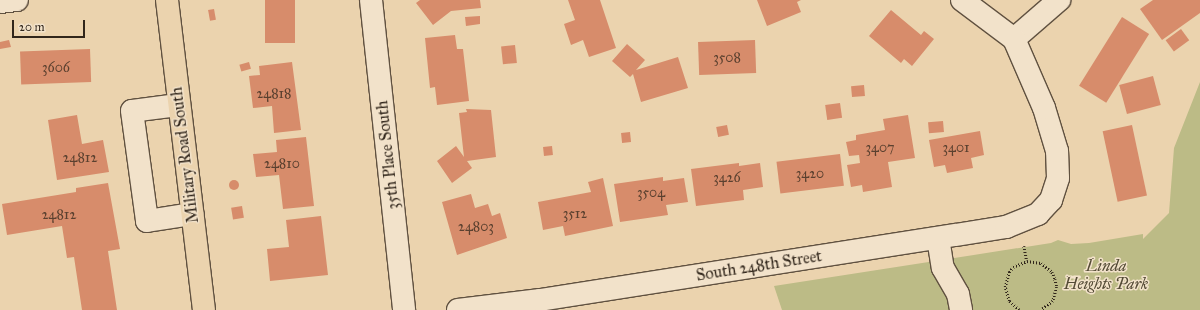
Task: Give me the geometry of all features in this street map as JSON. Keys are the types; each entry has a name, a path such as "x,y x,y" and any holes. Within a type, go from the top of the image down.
{"main road":[{"name":"Military Road South","path":"167,0 178,105 204,310"}],"street":[{"path":"0,2 17,0"},
{"name":"35th Place South","path":"371,0 404,310"},
{"path":"962,0 1014,39 1059,0"},
{"name":"South 248th Street","path":"458,310 545,305 938,238 1019,223 1038,214 1051,200 1058,178 1057,151 1040,96 1014,39"},
{"path":"178,105 132,111 147,221 192,214"},
{"path":"938,238 943,268 958,294 960,310"}],"path":[{"path":"1019,310 1009,301 1004,286 1009,272 1014,267 1027,261 1041,263 1052,272 1055,279 1057,287 1052,301 1042,310"}],"green space":[{"name":"Linda Heights Park","path":"1200,82 1200,310 782,310 774,286 1051,243 1058,240 1071,244 1089,243 1143,234 1143,239 1169,213 1174,148"}],"building":[{"path":"265,0 295,0 295,43 265,43"},
{"path":"420,0 480,0 481,8 451,11 433,25 416,3"},
{"path":"568,0 600,0 616,48 589,57 583,40 571,45 564,24 575,20"},
{"path":"757,0 801,0 797,2 801,12 767,26"},
{"path":"1153,0 1200,0 1200,13 1162,40 1140,9"},
{"path":"214,9 216,20 210,21 208,10"},
{"path":"891,10 921,35 924,31 934,39 912,66 904,59 901,63 869,36"},
{"path":"480,16 480,24 466,26 465,17"},
{"path":"1122,17 1149,34 1106,103 1079,86"},
{"path":"1181,29 1189,40 1174,51 1166,40"},
{"path":"455,35 457,49 463,49 469,101 437,105 435,87 430,88 425,38"},
{"path":"9,40 11,47 0,49 0,42"},
{"path":"755,40 756,73 699,75 698,42"},
{"path":"627,44 645,60 636,70 678,57 688,88 641,102 633,74 630,77 612,61"},
{"path":"515,45 517,63 503,64 501,46"},
{"path":"90,49 91,82 21,84 20,51"},
{"path":"249,62 251,69 241,71 239,65"},
{"path":"292,62 301,130 274,133 272,106 253,108 249,76 260,75 259,66"},
{"path":"1153,76 1161,105 1127,114 1119,85"},
{"path":"864,85 865,96 852,97 851,86"},
{"path":"840,103 842,118 827,120 825,105"},
{"path":"466,109 491,110 496,157 467,161 472,168 452,183 437,161 456,146 464,157 459,113 467,112"},
{"path":"77,115 82,144 103,140 109,172 57,180 48,120"},
{"path":"908,115 915,158 888,162 892,187 863,192 862,185 851,187 847,165 860,163 859,155 849,156 846,142 856,140 856,135 885,130 883,119"},
{"path":"943,121 944,132 929,133 928,122"},
{"path":"727,125 729,135 718,137 716,127"},
{"path":"1132,125 1147,195 1118,202 1103,131"},
{"path":"980,131 984,155 971,158 973,168 947,173 945,165 934,167 929,140"},
{"path":"630,132 631,142 622,143 621,133"},
{"path":"306,137 314,206 283,209 279,175 256,177 253,154 277,152 276,140"},
{"path":"552,146 553,155 544,156 543,147"},
{"path":"840,154 844,186 780,194 776,162"},
{"path":"739,163 739,166 760,163 763,187 743,190 744,200 696,206 691,169"},
{"path":"663,177 663,181 684,178 688,202 666,205 668,215 620,222 614,184"},
{"path":"603,178 613,226 565,236 563,226 543,230 538,202 591,192 588,182"},
{"path":"232,180 236,180 238,181 238,189 232,190 229,187 229,183"},
{"path":"108,183 120,249 108,251 117,310 82,310 74,257 67,258 62,226 7,235 2,204 76,192 76,188"},
{"path":"471,194 475,208 488,204 492,216 500,213 507,238 457,255 442,202"},
{"path":"242,206 244,218 233,220 231,208"},
{"path":"321,216 328,275 270,281 267,249 289,247 286,220"}]}
